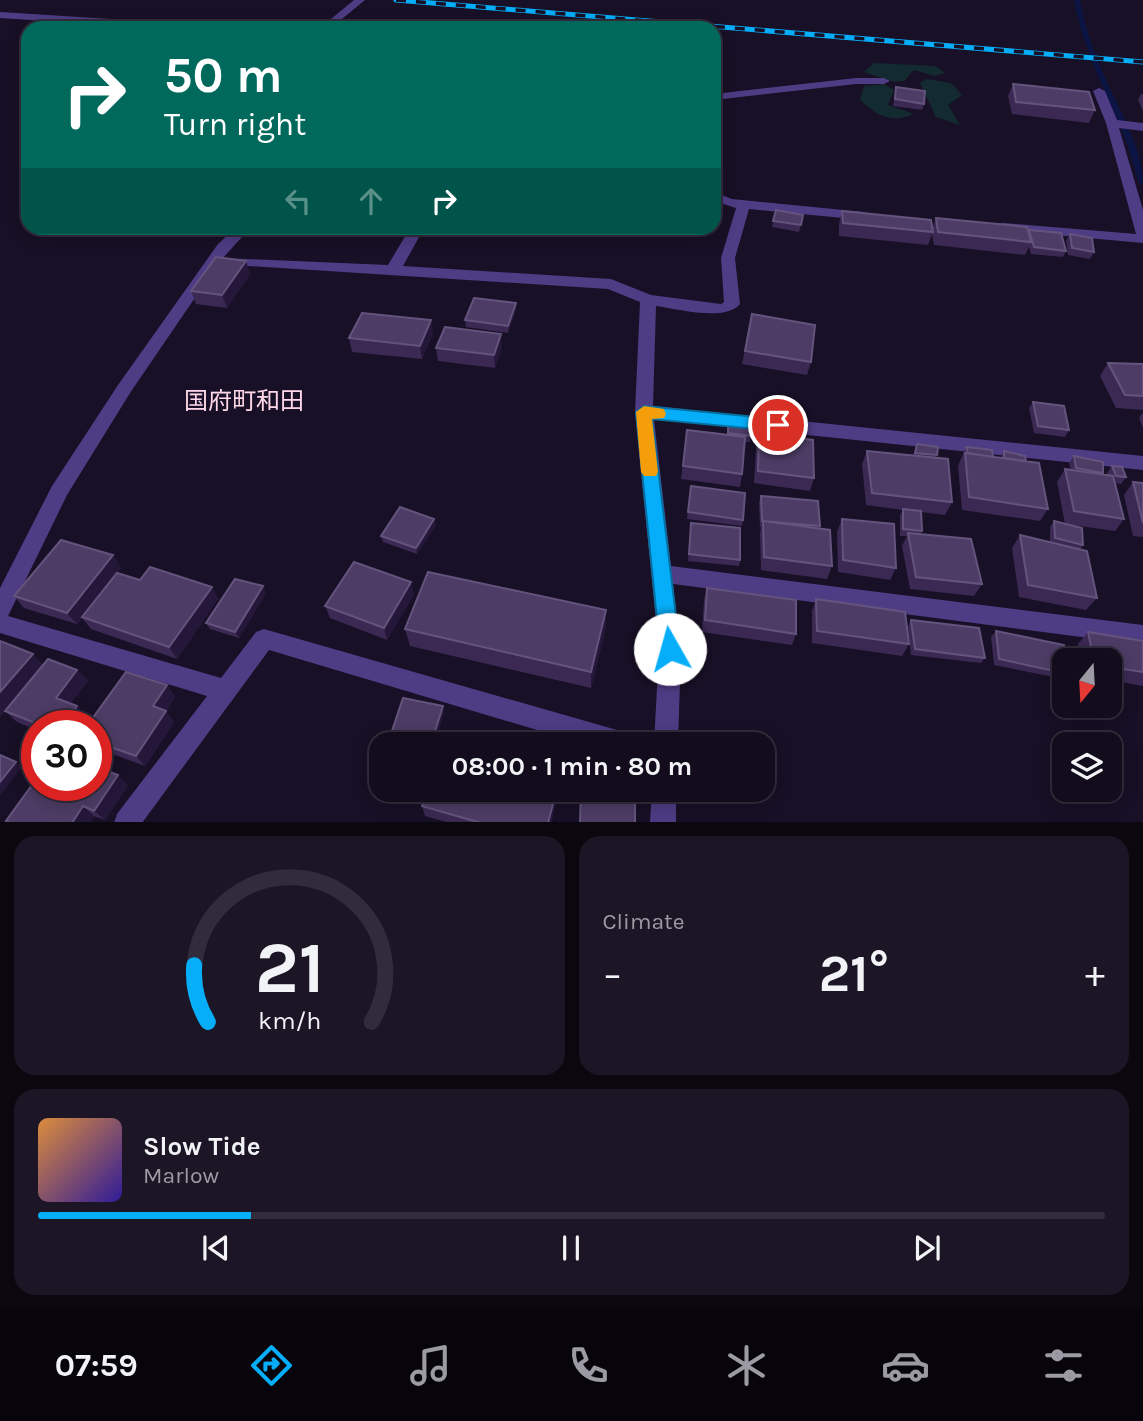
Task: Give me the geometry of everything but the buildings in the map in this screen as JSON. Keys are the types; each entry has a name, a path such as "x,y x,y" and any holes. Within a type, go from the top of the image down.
{"street":[{"path":"334,21 360,0"},
{"path":"0,15 95,21"},
{"path":"721,96 856,81 884,81"},
{"path":"989,227 1037,228 1143,237 1114,123 1098,91"},
{"path":"1114,123 1137,126"},
{"path":"721,199 729,203 878,218"},
{"path":"214,261 611,284 648,300 723,309 732,304 728,258 744,204"},
{"path":"0,609 59,491 124,388 214,261 237,235"},
{"path":"393,270 413,235"},
{"path":"648,300 644,412 670,649 667,732"},
{"path":"644,412 1143,463"},
{"path":"661,574 1143,635"},
{"path":"0,623 227,691"},
{"path":"126,822 264,639 583,732"},
{"path":"663,822 664,802"}],"green space":[{"path":"874,63 936,66 945,73 934,76 914,70 904,81 894,82 864,72"},
{"path":"926,79 951,83 962,95 948,105 960,125 936,117 920,83"},
{"path":"884,84 894,90 888,105 914,114 898,118 885,117 860,100 864,86"}],"waterway":[{"path":"1077,0 1091,53 1128,136 1143,183"}],"railway":[{"path":"396,0 649,21"},
{"path":"721,27 1143,62"}],"slow traffic":[{"path":"650,472 644,412 658,414"}],"district":[{"name":"国府町和田","path":"244,401"}],"route":[{"path":"670,649 644,412 778,425"}]}
